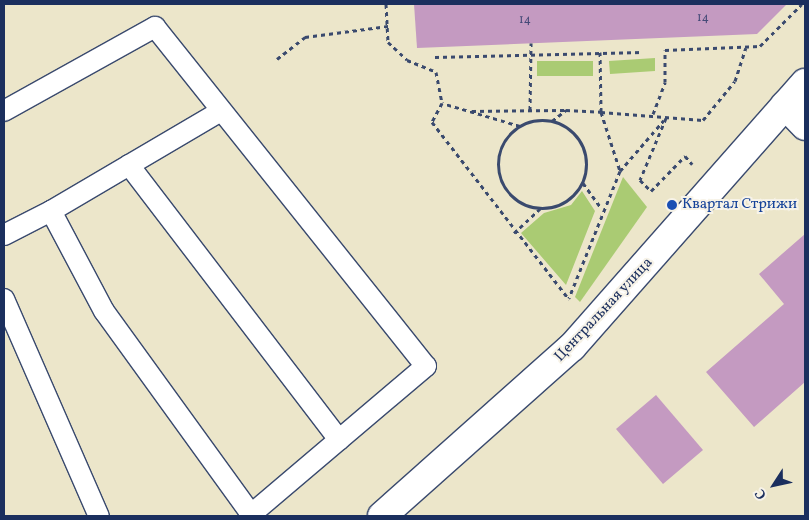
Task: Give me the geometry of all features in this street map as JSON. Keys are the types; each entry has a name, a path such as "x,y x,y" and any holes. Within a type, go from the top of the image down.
{"street":[{"name":"Центральная улица","path":"383,516 591,326 805,83"},
{"path":"785,105 805,126"}],"lane":[{"path":"4,111 155,27 426,366 250,515 104,311 51,211"},
{"path":"4,235 51,211 221,111"},
{"path":"129,165 339,440"},
{"path":"4,299 99,516"}],"path":[{"path":"386,4 388,42 407,60 436,72 442,103 432,122 514,233 591,326"},
{"path":"653,114 665,82 665,50 760,46 802,4"},
{"path":"277,58 305,37 388,26"},
{"path":"530,110 531,44"},
{"path":"467,111 566,110 653,114 666,118 703,120 735,81 746,48"},
{"path":"600,52 601,112 620,171"},
{"path":"435,57 530,53 643,52"},
{"path":"442,103 520,126 552,121 566,110"},
{"path":"666,118 640,180 651,191 685,156 693,164"},
{"path":"569,299 602,208 620,171 666,118"},
{"path":"514,233 541,208 570,199 582,182 586,157 581,144 574,134 552,121"},
{"path":"520,126 510,134 499,156 501,182 517,201 541,208"},
{"path":"582,182 602,208"}],"green space":[{"path":"655,58 655,71 610,74 609,61"},
{"path":"537,61 593,61 593,76 537,76"},
{"path":"623,177 647,207 580,302 575,297"},
{"path":"582,191 595,211 566,285 521,233 544,213 571,205"}],"building":[{"path":"414,4 787,4 757,34 417,48"},
{"path":"805,234 805,382 754,427 706,372 784,304 759,274"},
{"path":"656,395 703,450 663,484 616,429"}],"place":[{"name":"Квартал Стрижи","path":"672,205"}]}
